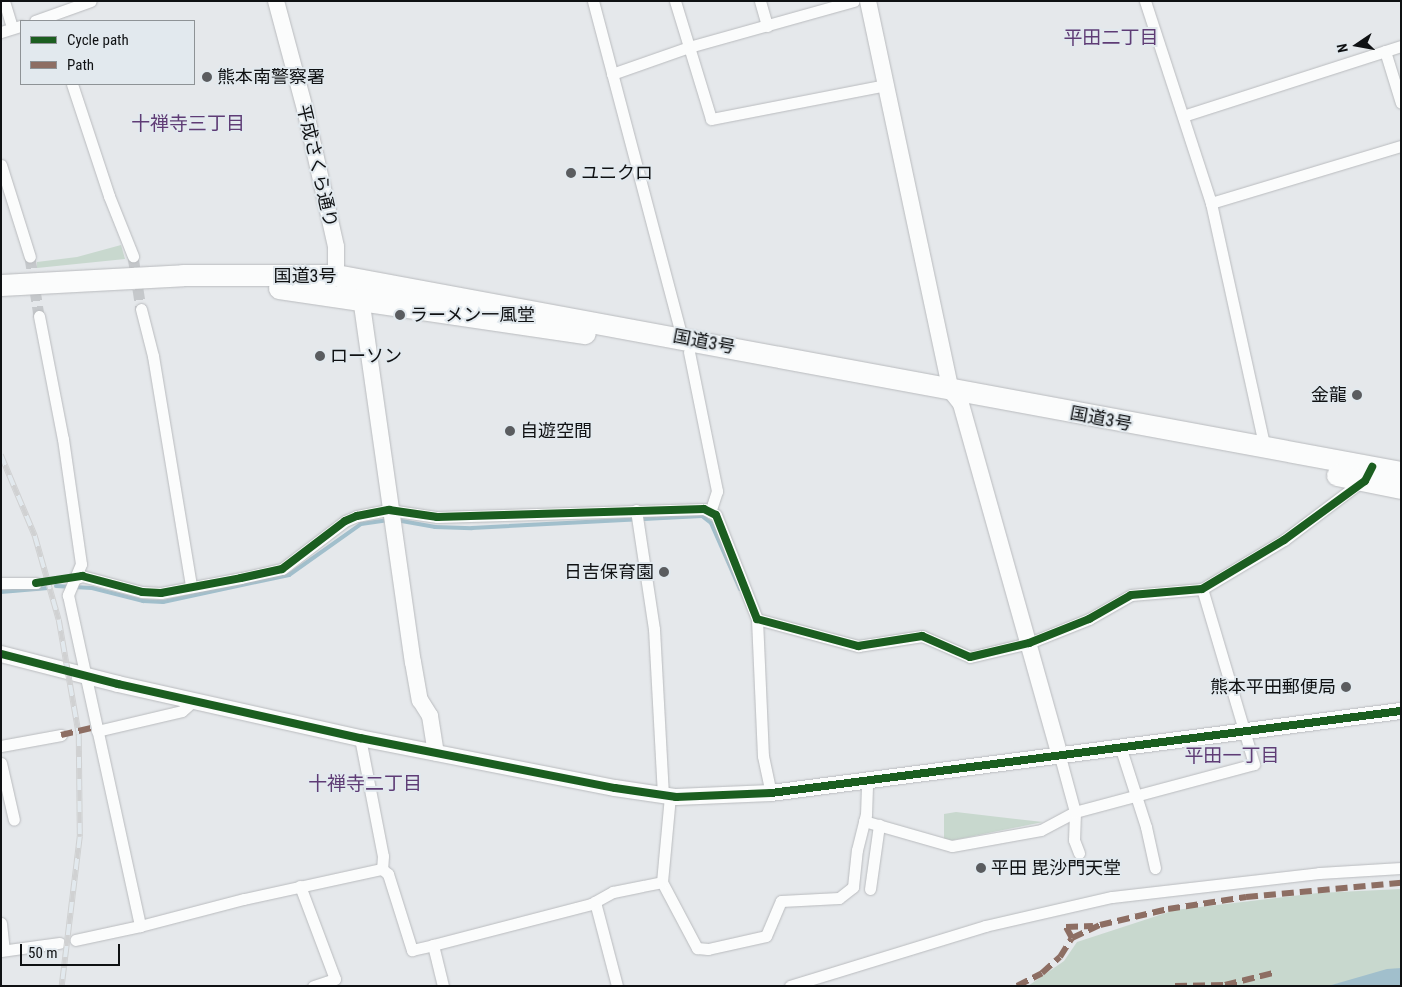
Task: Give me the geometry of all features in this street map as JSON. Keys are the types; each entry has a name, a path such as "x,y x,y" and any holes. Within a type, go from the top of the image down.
{"highway":[{"name":"国道3号","path":"1,285 183,275 336,274 686,345 1368,474 1401,472"},
{"name":"国道3号","path":"1,298 237,286 298,289 686,345"},
{"name":"国道3号","path":"956,397 1265,449 1368,474 1401,488"}],"street":[{"path":"4,1 12,29"},
{"path":"52,19 91,1"},
{"name":"平成さくら通り","path":"276,1 305,109 336,247 336,274"},
{"path":"593,1 686,345 717,491 710,512"},
{"path":"676,1 711,120 886,85"},
{"path":"760,1 767,26"},
{"path":"612,74 689,47 854,1"},
{"path":"868,1 956,397 1029,643 1075,812 1074,840 1079,853"},
{"path":"1145,1 1211,203 1265,449"},
{"path":"1183,116 1401,46"},
{"path":"1385,51 1401,103"},
{"path":"72,85 108,196 133,256"},
{"path":"1211,203 1401,146"},
{"path":"1,165 30,257"},
{"path":"336,274 361,298 390,490 390,510 413,662 420,700 430,716 436,753"},
{"path":"141,310 153,356 191,586"},
{"path":"39,316 70,488 81,564 68,595 140,926"},
{"path":"757,620 858,646 922,636 970,657 1029,643 1089,619 1131,595 1202,589 1284,540 1368,474"},
{"path":"75,580 82,576 142,592 161,593 282,569 345,521 357,516 390,510 437,517 636,510 710,512 716,515 757,620 763,756 771,794"},
{"path":"636,510 654,629 667,795 662,882 698,948 766,936 781,901 839,898 853,887 864,821 867,782"},
{"path":"1,583 36,583"},
{"path":"864,821 952,846 1041,830 1075,812 1254,764 1202,589"},
{"path":"1,654 86,676 360,738 667,795 711,798 771,794 867,782 1245,729 1401,711"},
{"path":"97,731 182,711 193,701"},
{"path":"1,746 61,735"},
{"path":"360,738 383,856 382,869"},
{"path":"1120,746 1136,795 1155,868"},
{"path":"1,763 14,820"},
{"path":"9,794 21,792"},
{"path":"870,889 879,825"},
{"path":"790,986 985,926 1112,897 1319,873 1401,868"},
{"path":"382,869 388,874 412,950 595,902 613,892 662,882"},
{"path":"75,940 140,926 300,886 382,869"},
{"path":"300,886 335,979 313,986"},
{"path":"595,902 618,986"},
{"path":"1,924 3,951 59,943"},
{"path":"433,945 443,986"}],"shaded area":[{"path":"121,245 125,259 37,268 37,262 77,257"},
{"path":"956,812 1043,822 944,842 944,814"},
{"path":"1401,889 1401,968 1328,986 1028,986 1064,961 1077,942 1175,910 1318,893"}],"water":[{"path":"1401,968 1401,986 1328,986 1387,969"}],"waterway":[{"path":"396,520 435,527 472,528 702,516 711,523 740,589"},
{"path":"56,586 92,588 143,601 163,602 289,575 361,524 389,520"},
{"path":"1,592 48,588"}],"tunnel":[{"path":"133,256 141,309"},
{"path":"30,257 39,316"}],"railway":[{"path":"1,455 35,536 59,620 79,735 80,837 62,986"}],"marked path":[{"path":"61,735 91,728"},
{"path":"1017,986 1042,973 1060,957 1072,938 1100,925 1168,909 1246,897 1401,883"},
{"path":"1072,938 1066,927 1093,926"},
{"path":"1175,986 1225,985 1273,973"}],"cycle path":[{"path":"36,583 82,576 142,592 161,593 241,578 282,569 345,521 357,516 389,510 437,517 704,509 716,515 757,619 858,646 922,636 970,657 1029,643 1089,619 1131,595 1202,589 1284,540 1365,481 1372,467"},
{"path":"1,654 118,684 360,738 615,788 676,797 771,793 1401,711"}],"place":[{"name":"熊本南警察署","path":"207,77"},
{"name":"ユニクロ","path":"571,173"},
{"name":"ラーメン一風堂","path":"400,315"},
{"name":"ローソン","path":"320,356"},
{"name":"金龍","path":"1357,395"},
{"name":"自遊空間","path":"510,431"},
{"name":"日吉保育園","path":"664,572"},
{"name":"熊本平田郵便局","path":"1346,687"},
{"name":"平田 毘沙門天堂","path":"981,868"}],"district":[{"name":"平田二丁目","path":"1111,38"},
{"name":"十禅寺三丁目","path":"188,124"},
{"name":"平田一丁目","path":"1232,756"},
{"name":"十禅寺二丁目","path":"365,784"}]}
